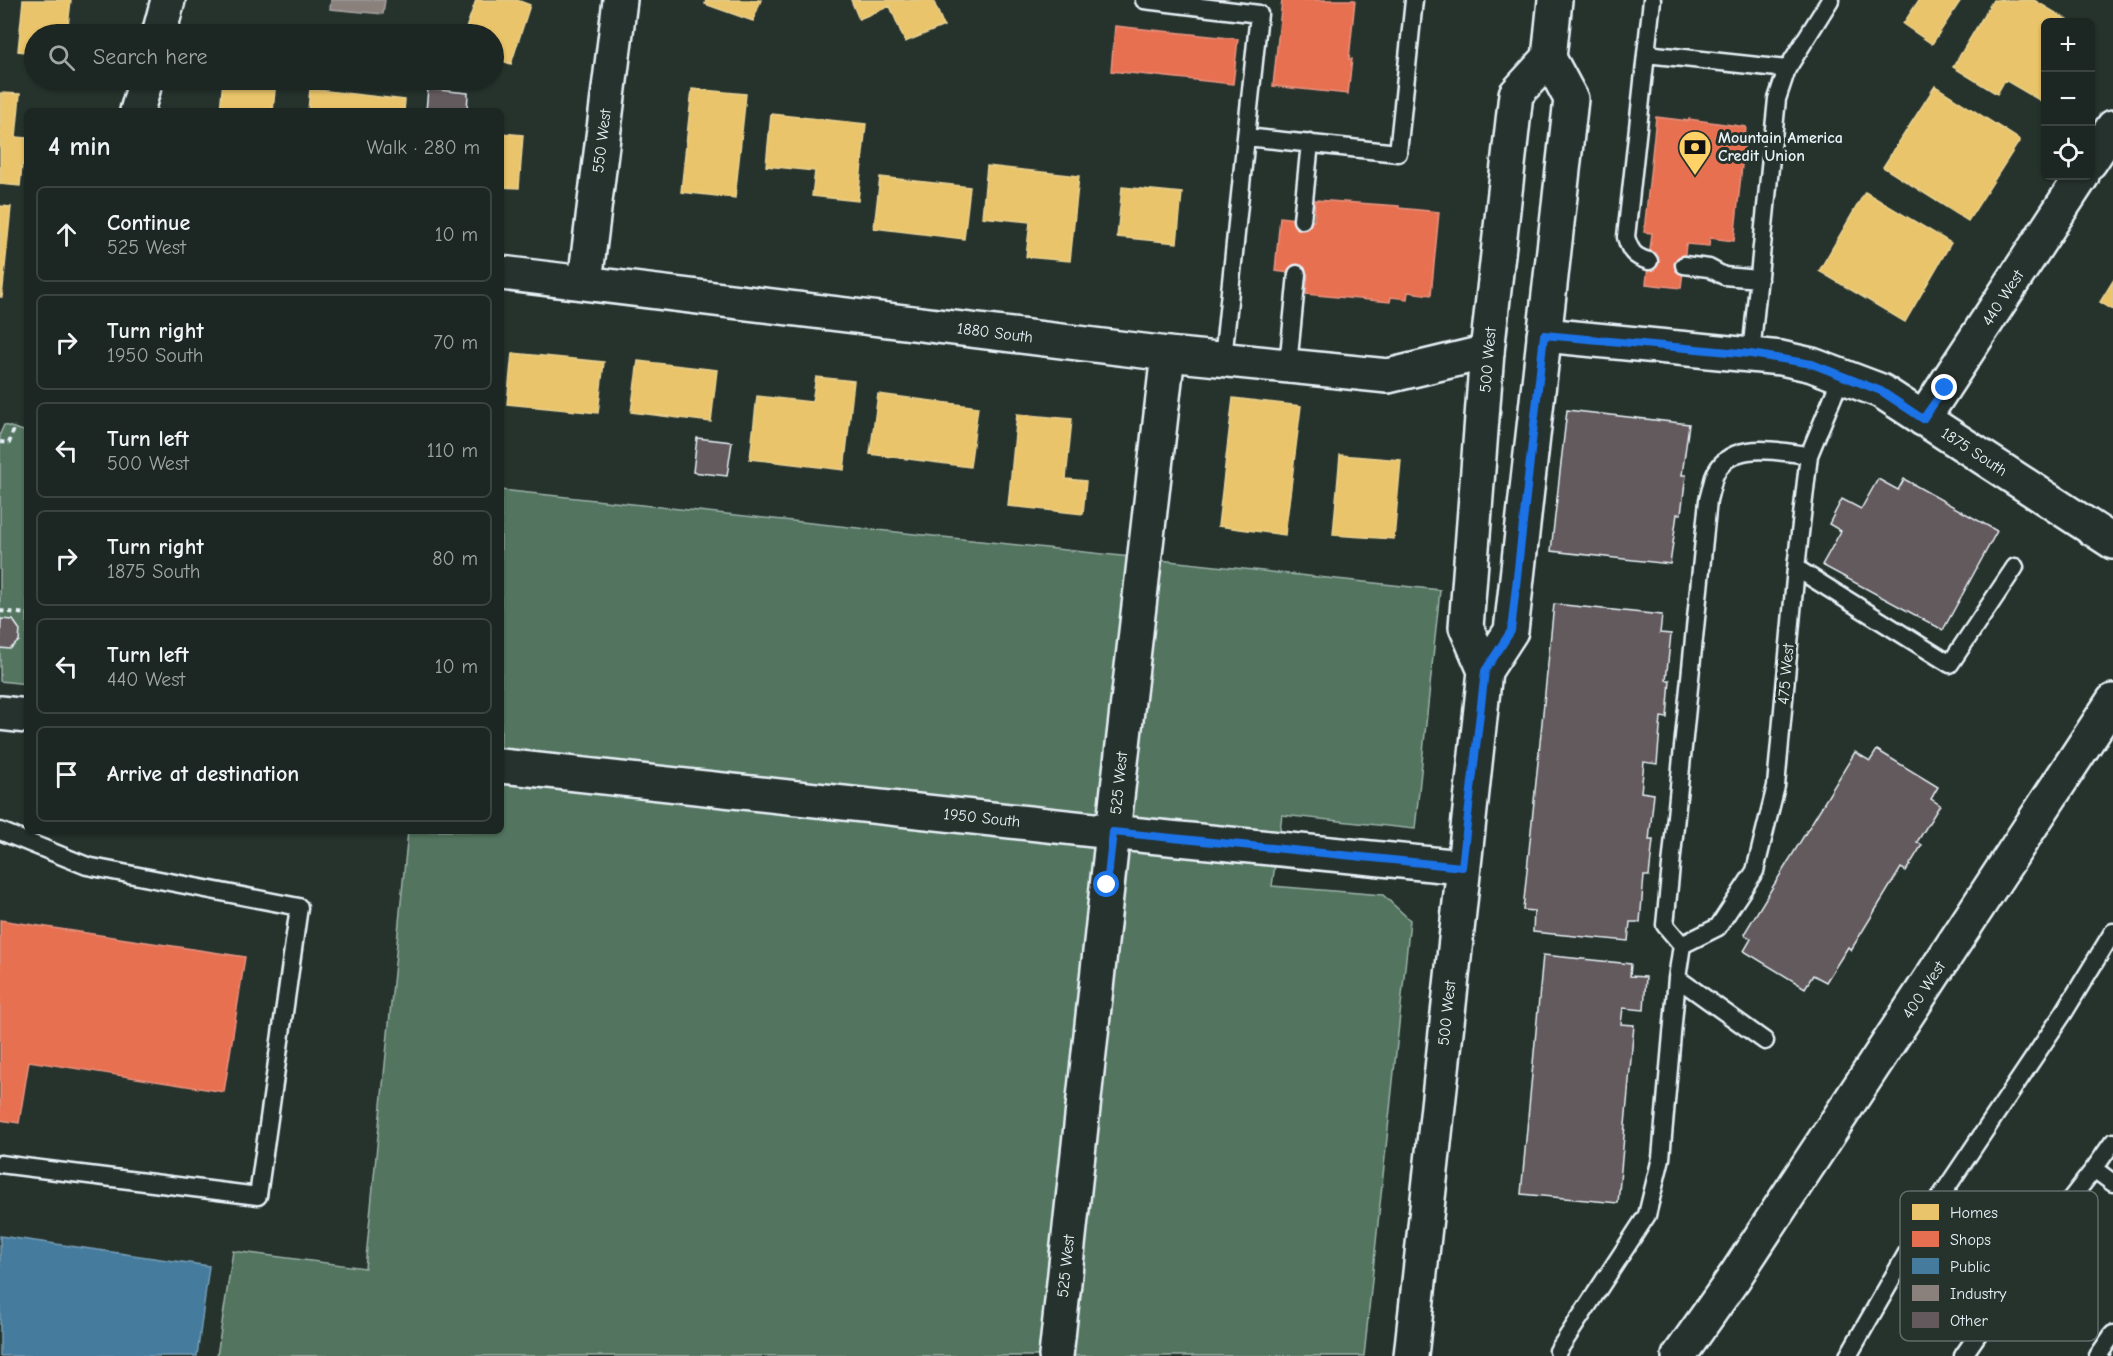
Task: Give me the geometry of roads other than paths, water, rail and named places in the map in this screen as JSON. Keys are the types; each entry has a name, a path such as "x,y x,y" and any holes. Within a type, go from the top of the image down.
{"street":[{"path":"162,24 168,0"},
{"name":"550 West","path":"585,282 620,0"},
{"path":"1549,58 1555,0"},
{"name":"500 West","path":"1411,1356 1462,867 1485,671 1511,631 1571,99 1549,58 1516,94 1487,352 1466,627 1485,671"},
{"path":"138,108 143,90"},
{"path":"2095,156 2113,127"},
{"name":"440 West","path":"1923,419 2079,180"},
{"name":"1880 South","path":"504,273 1168,354 1388,376 1487,352"},
{"name":"1875 South","path":"1544,335 1751,354 1812,364 1881,391 2113,542"},
{"name":"525 West","path":"1056,1356 1168,354"},
{"name":"400 West","path":"1734,1278 2113,701"},
{"path":"0,713 24,716"},
{"name":"1950 South","path":"504,766 1462,867"},
{"path":"1679,1356 1734,1278"},
{"path":"1702,1356 1734,1278"}],"lane":[{"path":"1144,0 1259,14 1223,359"},
{"path":"1246,137 1398,153 1414,0"},
{"path":"1649,261 1639,259 1632,254 1626,237 1652,0"},
{"path":"1751,354 1777,99 1787,69 1830,0"},
{"path":"1646,54 1787,69"},
{"path":"1302,220 1310,143"},
{"path":"1684,264 1709,268 1724,276 1759,279"},
{"path":"1288,366 1297,274"},
{"name":"475 West","path":"1682,945 1718,927 1755,871 1776,786 1809,455 1842,375"},
{"path":"1558,1351 1647,1215 1661,1158 1682,945 1665,925 1708,500 1715,475 1729,457 1749,450 1809,455"},
{"path":"1796,568 1950,664 2015,567"},
{"path":"0,831 87,866 299,907 258,1196 0,1164"},
{"path":"1944,1191 2063,1014 2113,932"},
{"path":"1677,978 1766,1041"},
{"path":"2077,1191 2113,1142"},
{"path":"2094,1169 2113,1183"},
{"path":"1848,1356 1900,1265"},
{"path":"2098,1356 2113,1335"},
{"path":"1963,1356 1973,1341"}],"place":[{"name":"Mountain America Credit Union","path":"1695,176"}]}
